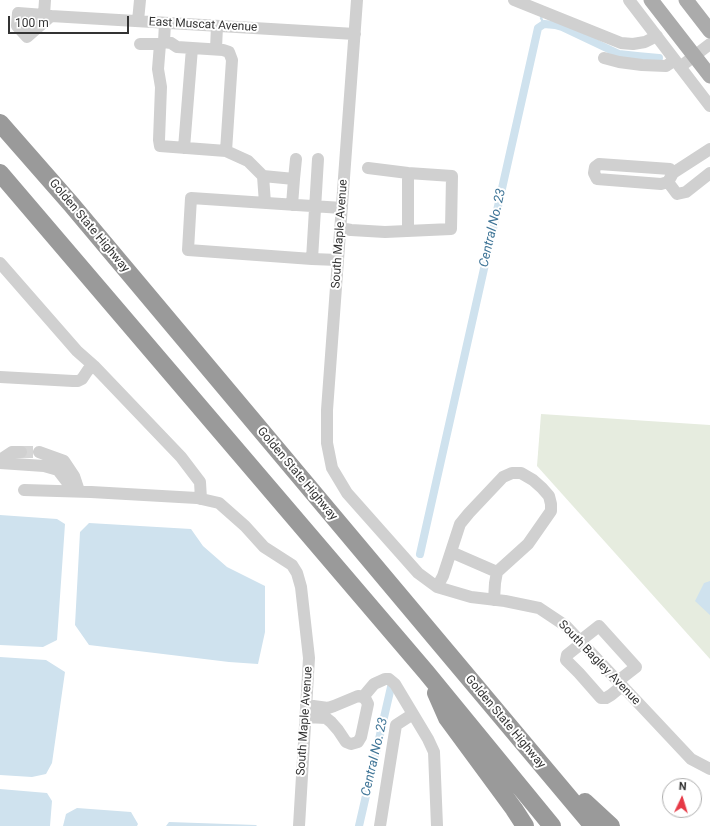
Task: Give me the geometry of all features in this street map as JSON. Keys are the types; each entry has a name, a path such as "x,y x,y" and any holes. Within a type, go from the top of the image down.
{"highway":[{"name":"Golden State Highway","path":"0,123 71,204 593,826"},
{"path":"0,173 426,672 552,826"},
{"path":"426,672 447,718 525,826"},
{"path":"517,736 611,826"}],"main road":[{"path":"651,0 710,76"},
{"path":"686,0 710,31"}],"street":[{"name":"East Muscat Avenue","path":"45,0 47,16 355,34"},
{"path":"138,21 140,0"},
{"name":"South Maple Avenue","path":"332,468 326,443 327,410 357,0"},
{"path":"514,0 621,44 645,42 656,36"},
{"path":"629,0 710,106"},
{"path":"165,22 158,69 161,87 160,146 226,151 248,161 263,176 294,179"},
{"path":"216,49 217,26"},
{"path":"140,44 171,43 177,47 216,49 229,52 232,60 226,151"},
{"path":"604,58 619,62 642,65 666,66 695,56 710,44"},
{"path":"184,148 192,48"},
{"path":"710,149 670,178 661,184 597,179 594,173 595,168 599,164 670,169 670,178 677,194 686,192 710,173"},
{"path":"292,205 296,159"},
{"path":"312,258 318,159"},
{"path":"340,228 350,230 378,231 451,229 452,176 368,168"},
{"path":"408,173 408,231"},
{"path":"263,176 265,203"},
{"path":"338,260 188,250 191,198 342,208"},
{"path":"0,263 76,351 94,366 181,457 200,482 201,499"},
{"path":"0,377 73,382 82,379 88,370 94,366"},
{"path":"0,461 12,452 21,452"},
{"path":"39,452 64,461 74,476 79,491"},
{"path":"0,461 44,466 58,470 71,487 79,491"},
{"name":"South Bagley Avenue","path":"332,468 347,493 418,573 437,587 471,597 539,608 566,626 691,759 710,769"},
{"path":"437,587 443,576 460,524 503,477 512,473 521,473 533,480 549,496 551,511 528,544 497,572 494,600"},
{"name":"South Maple Avenue","path":"24,490 79,491 189,498 219,503 245,526 264,547 292,565 297,573 301,587 309,658 299,826"},
{"path":"451,552 497,572"},
{"path":"599,626 636,667 620,683 611,695 606,698 601,698 566,660 567,656 581,642 599,626"},
{"path":"363,697 374,684 385,679 392,682 428,739 434,752 436,826"},
{"path":"358,696 363,697 368,704 361,737 358,742 351,744 346,742 338,730 326,718 306,711 328,708 358,696"},
{"path":"380,826 396,725 413,714"}],"shaded area":[{"path":"541,414 710,425 710,659 537,466"}],"water":[{"path":"0,515 57,519 65,524 57,640 43,647 0,645"},
{"path":"89,523 191,529 203,546 227,567 265,586 265,632 258,664 229,662 89,645 75,625 80,532"},
{"path":"710,581 710,615 695,601 704,583"},
{"path":"0,657 46,660 65,672 52,763 46,774 32,777 0,775"},
{"path":"0,789 47,793 52,801 50,826 0,826"},
{"path":"77,808 131,812 138,824 137,826 63,826 66,814"},
{"path":"169,822 256,825 257,826 166,826"}],"waterway":[{"name":"Central No. 23","path":"541,18 544,24"},
{"name":"Central No. 23","path":"420,554 538,28 544,24 555,25 619,54 659,58"},
{"name":"Central No. 23","path":"359,826 391,687"}],"tunnel":[{"path":"21,452 39,452"}]}
